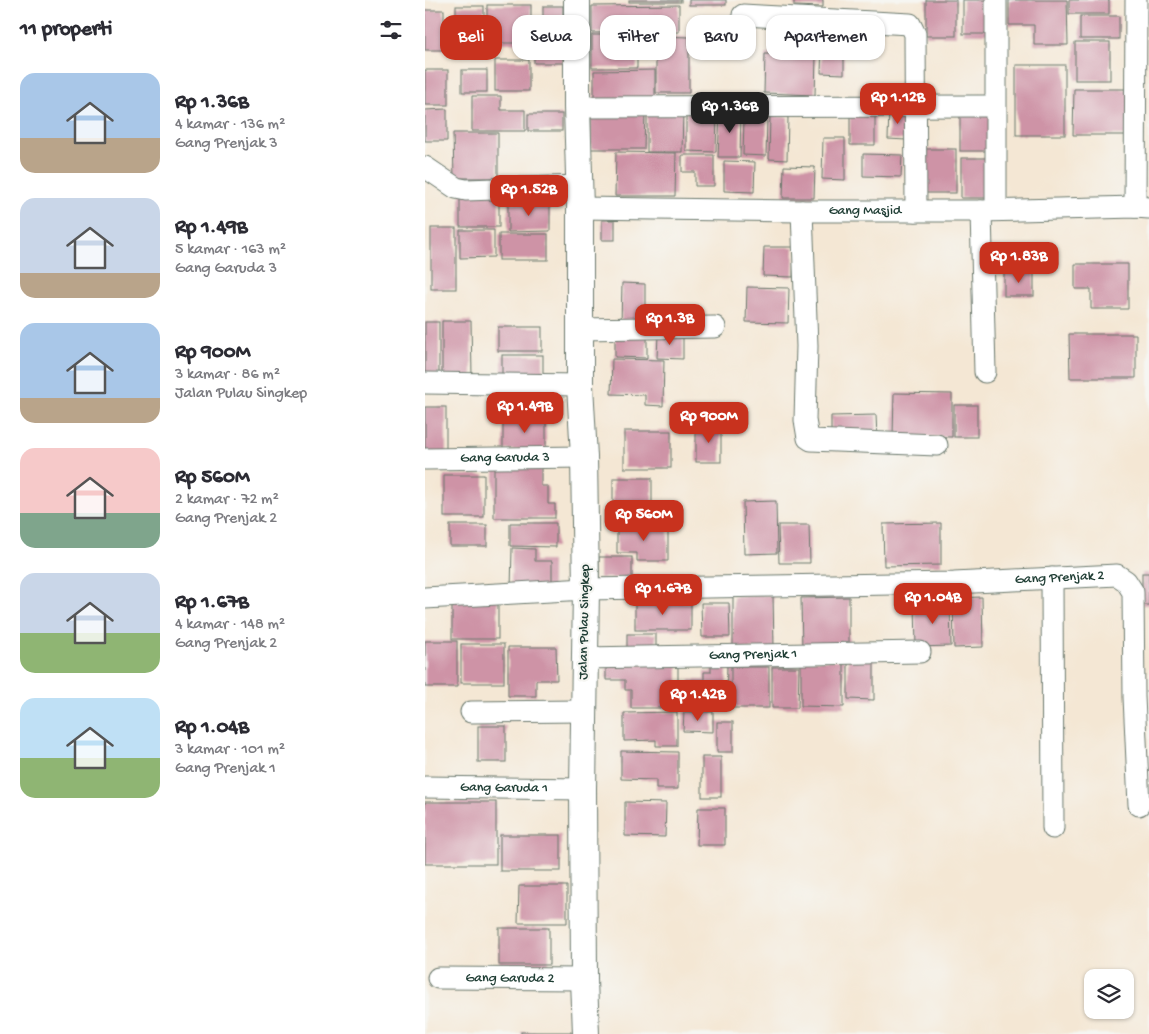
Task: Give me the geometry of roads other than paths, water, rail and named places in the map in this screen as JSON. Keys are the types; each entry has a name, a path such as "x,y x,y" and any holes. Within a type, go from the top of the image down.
{"street":[{"name":"Jalan Pulau Singkep","path":"577,0 580,385 584,457 586,589 583,711 586,1034"},
{"path":"985,372 996,0"},
{"path":"1136,0 1142,207"},
{"path":"756,16 909,24 915,34 916,211"},
{"path":"577,107 985,106"},
{"name":"Gang Masjid","path":"425,168 456,188 466,190 802,211 989,211 1142,207"},
{"path":"802,211 807,346 805,420 808,438 811,440 937,445"},
{"path":"580,329 715,327"},
{"path":"425,383 580,385"},
{"name":"Gang Garuda 3","path":"425,459 584,457"},
{"name":"Gang Prenjak 2","path":"425,598 586,589 954,583 1117,575 1126,581 1133,592 1134,697 1139,805"},
{"path":"1052,578 1053,828"},
{"name":"Gang Prenjak 1","path":"584,658 920,652"},
{"path":"471,712 583,711"},
{"name":"Gang Garuda 1","path":"425,787 583,789"},
{"name":"Gang Garuda 2","path":"438,978 584,978"}]}
